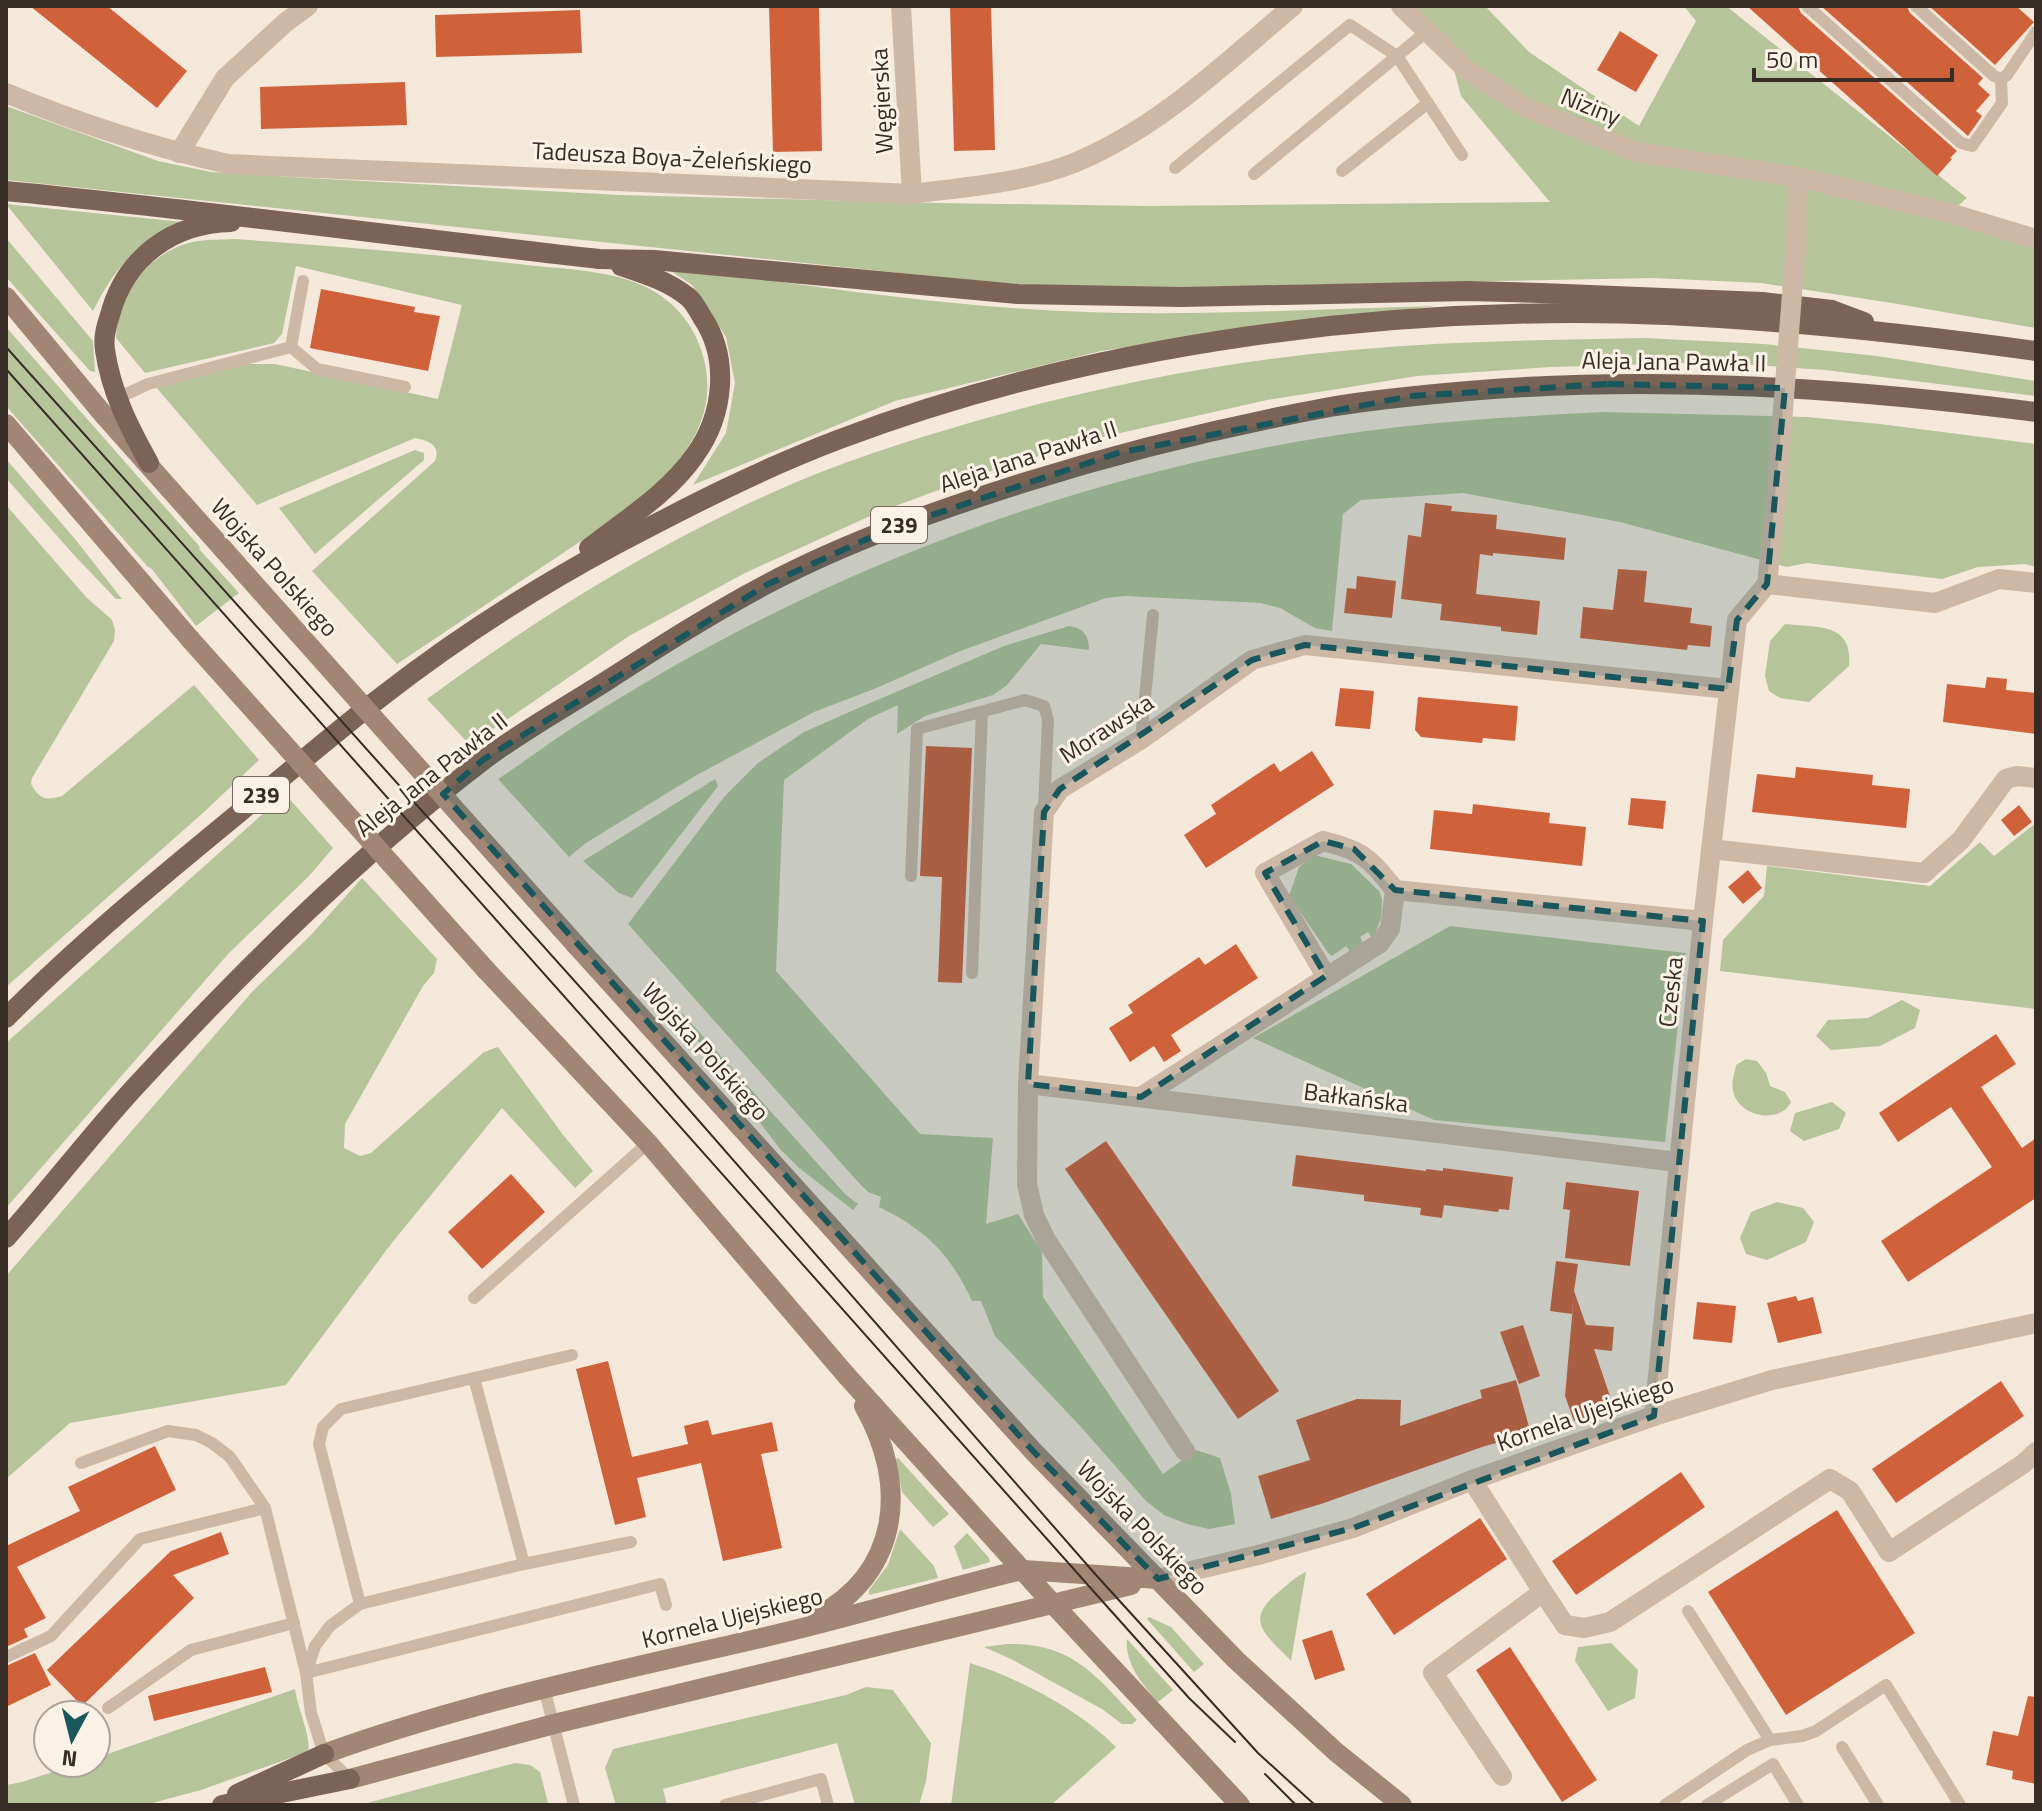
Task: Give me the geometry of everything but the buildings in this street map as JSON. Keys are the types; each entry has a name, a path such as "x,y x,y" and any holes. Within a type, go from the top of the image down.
{"main road":[{"path":"6,191 599,259 654,260 1018,294 1181,297 1468,291 1762,302 1832,310 1894,333"},
{"path":"149,463 116,399 109,372 104,335 114,301 138,258 165,240 191,229 225,222 266,221"},
{"path":"533,594 672,481 688,464 713,423 721,386 719,352 707,324 691,299 666,281 599,259"},
{"name":"Aleja Jana Pawła II","path":"6,1018 167,873 383,695 533,594 612,547 722,490 838,440 938,406 1030,380 1237,337 1393,322 1550,314 1668,315 1836,327 2036,351"},
{"name":"Aleja Jana Pawła II","path":"6,1238 131,1092 269,948 341,878 484,759 641,659 768,584 887,530 1118,453 1332,407 1411,396 1608,384 1729,385 1928,398 2036,412"},
{"path":"212,1805 324,1754"},
{"path":"222,1805 350,1779"}],"street":[{"path":"179,153 225,78 308,6"},
{"name":"Węgierska","path":"901,6 912,194"},
{"name":"Tadeusza Boya-Żeleńskiego","path":"6,93 93,126 179,153 228,164 912,194 1023,177 1072,164 1121,142 1171,110 1293,6"},
{"name":"Niziny","path":"1401,6 1468,71 1527,108 1636,152 1797,177 1950,213 2036,239"},
{"path":"1797,177 1796,242 1767,584 1935,603 1999,579 2036,583"},
{"name":"Wojska Polskiego","path":"6,297 103,414 224,550 1033,1451 1251,1674 1336,1752 1402,1805"},
{"path":"6,424 190,639 486,970 648,1143 846,1375 1240,1805"},
{"name":"Czeska","path":"1654,1416 1703,921 1737,620 1767,584"},
{"name":"Morawska","path":"1044,812 1060,789 1140,740 1252,660 1305,645 1728,689"},
{"path":"1711,849 1924,873 1961,840 2006,779 2017,776 2036,778"},
{"path":"1044,812 1028,1084 1027,1184 1034,1215 1046,1240 1185,1451"},
{"path":"1326,976 1265,873 1323,841 1354,849 1371,861 1395,890 1703,921"},
{"path":"1141,1097 1380,943 1390,929 1395,890"},
{"name":"Bałkańska","path":"1028,1084 1678,1162"},
{"name":"Kornela Ujejskiego","path":"350,1779 554,1724 1262,1554 1353,1528 1472,1480 1654,1416 1772,1380 2036,1323"},
{"path":"786,1632 850,1595 877,1558 890,1523 892,1487 885,1450 876,1427 846,1375"},
{"path":"1472,1480 1565,1625 1584,1628 1610,1622 1830,1479 1850,1491 1889,1552 2023,1464 2036,1452"},
{"name":"Kornela Ujejskiego","path":"324,1754 384,1733 544,1688 786,1632 1023,1570 1158,1579"},
{"path":"1502,1776 1433,1673 1543,1592"}],"lane":[{"path":"1807,6 1961,143 1972,146 2002,103 2001,79"},
{"path":"1916,6 2001,79"},
{"path":"1175,168 1350,25 1397,56 1462,155"},
{"path":"1254,174 1426,32"},
{"path":"2001,79 2007,75 2036,32"},
{"path":"1342,171 1428,103"},
{"path":"291,347 303,281"},
{"path":"116,399 148,384 291,347"},
{"path":"291,347 317,369 405,387"},
{"path":"1140,740 1153,615"},
{"path":"911,876 917,729 1025,700 1044,706 1048,720 1044,812"},
{"path":"972,973 982,712"},
{"path":"474,1298 648,1143"},
{"path":"360,1604 319,1444 323,1427 341,1409 572,1355"},
{"path":"474,1378 524,1564"},
{"path":"81,1463 168,1431 196,1435 230,1457 265,1508 306,1673 311,1713 324,1754 350,1779"},
{"path":"6,1657 51,1636 140,1539 265,1508"},
{"path":"306,1673 315,1646 330,1626 360,1604 524,1564 631,1542"},
{"path":"306,1673 660,1584 666,1605"},
{"path":"1688,1611 1770,1740"},
{"path":"112,1705 191,1650 294,1623"},
{"path":"1665,1805 1747,1750 1770,1740 1816,1731 1886,1685 1960,1805"},
{"path":"544,1688 574,1805"},
{"path":"1842,1747 1878,1805"},
{"path":"1709,1804 1773,1764 1798,1805"},
{"path":"725,1805 752,1802 821,1779 828,1805"}],"highlighted area":[{"path":"1608,384 1785,388 1767,584 1737,620 1728,689 1305,645 1252,660 1060,789 1044,812 1028,1084 1141,1097 1326,976 1265,873 1323,841 1354,849 1395,890 1703,921 1654,1416 1353,1528 1158,1579 1033,1451 443,794 484,759 768,584 887,530 1118,453 1411,396"}],"green space":[{"path":"1412,6 1485,6 1529,52 1639,126 1696,21 1684,6 1726,6 1967,198 1951,212 2036,239 2036,328 1761,283 1654,278 1098,289 987,282 6,180 6,106 158,161 211,172 620,195 937,203 1148,206 1550,202 1461,96 1448,47"},
{"path":"6,204 182,222 152,239 129,258 110,281 93,311"},
{"path":"6,238 93,341 95,372 90,371 6,277"},
{"path":"235,239 580,270 639,284 673,306 697,338 705,364 707,386 699,426 677,461 632,507 397,664 312,571 435,461 435,447 415,438 257,505 155,386 237,364 275,364 438,399 462,305 296,266 282,334 274,343 145,373 116,338 118,321 130,289 152,263 166,253 203,240"},
{"path":"662,265 873,294 1085,312 1261,312 1437,306 1272,325 1101,351 895,401 693,485 726,433 735,383 726,337 692,285"},
{"path":"6,327 239,593 196,626 151,568 6,406"},
{"path":"1645,338 1764,344 1877,356 2036,381 2036,396 1825,370 1683,363 1551,367 1417,376 1267,400 1089,440 982,474 879,512 745,573 629,636 470,745 427,699 550,614 722,516 818,473 949,429 1116,386 1257,361 1425,345"},
{"path":"1603,412 1807,417 2036,444 2036,567 2025,564 1978,567 1942,579 1807,563 1787,567 1620,522 1463,493 1361,500 1343,514 1332,631 1315,628 1280,608 1260,603 1125,596 1106,598 958,652 814,712 695,776 586,843 569,857 498,779 583,721 667,670 754,623 934,543 1026,510 1121,481 1313,439 1457,421"},
{"path":"415,450 424,453 424,460 315,554 279,508"},
{"path":"6,459 122,599 116,599 6,478"},
{"path":"6,505 86,597 112,620 115,630 114,641 32,778 31,784 37,793 47,798 62,796 194,685 259,760 6,987"},
{"path":"1785,624 1831,630 1845,641 1849,652 1849,666 1809,702 1780,698 1769,691 1765,676 1770,641"},
{"path":"1069,626 1085,634 1089,650 1041,644 1007,685 993,695 925,716 897,734 898,705 868,719 784,780 776,971 920,1134 993,1138 986,1224 1018,1214 1042,1252 1043,1297 1163,1474 1196,1450 1220,1458 1231,1494 1235,1524 1209,1529 1164,1515 1146,1501 995,1336 981,1301 972,1301 955,1270 935,1245 910,1224 879,1207 881,1197 868,1192 858,1182 628,924 724,797 758,763 804,732 856,709 1004,646"},
{"path":"715,779 718,786 632,898 619,893 583,861"},
{"path":"285,794 333,848 310,875 229,953 6,1208 6,1043"},
{"path":"2036,823 2036,1009 1720,971 1723,940 1764,896 1767,866 1930,886 1980,842 1994,856"},
{"path":"1314,855 1351,864 1379,891 1382,899 1381,918 1373,940 1368,932 1360,937 1365,946 1352,954 1346,946 1332,956 1329,954 1289,896 1299,867"},
{"path":"362,878 437,959 434,973 423,986 345,1124 344,1148 360,1156 371,1153 484,1052 498,1047 593,1171 575,1188 502,1108 391,1244 286,1385 70,1423 6,1479 6,1276 252,992 311,935"},
{"path":"1450,926 1686,953 1665,1142 1434,1120 1253,1038"},
{"path":"1902,1000 1920,1010 1915,1028 1880,1046 1831,1050 1816,1036 1828,1020 1868,1018"},
{"path":"682,1013 846,1195 858,1204 853,1210 780,1149 679,1016"},
{"path":"1746,1059 1757,1061 1766,1073 1770,1086 1785,1092 1791,1102 1786,1109 1778,1114 1759,1115 1750,1112 1736,1099 1732,1084 1736,1065"},
{"path":"1832,1102 1846,1113 1839,1129 1804,1141 1790,1131 1795,1113"},
{"path":"1777,1202 1803,1208 1814,1222 1806,1242 1767,1260 1746,1254 1740,1238 1751,1212"},
{"path":"898,1458 949,1514 933,1527 902,1492"},
{"path":"900,1529 934,1566 938,1578 869,1595 869,1590 888,1565"},
{"path":"967,1533 990,1562 963,1570 954,1546"},
{"path":"1306,1572 1291,1661 1267,1635 1260,1619 1269,1602 1292,1580"},
{"path":"1149,1617 1171,1627 1204,1664 1194,1672 1147,1619"},
{"path":"1127,1639 1173,1690 1158,1702 1132,1665"},
{"path":"1611,1643 1638,1670 1635,1698 1608,1711 1575,1661 1578,1647"},
{"path":"1007,1644 1049,1649 1066,1656 1095,1676 1137,1720 1132,1724 1122,1724 1102,1709 984,1647"},
{"path":"970,1663 1048,1697 1085,1721 1116,1747 1051,1805 951,1805"},
{"path":"866,1687 893,1690 931,1743 919,1805 855,1805 837,1743 663,1789 667,1805 616,1805 605,1768 613,1749 846,1695"},
{"path":"295,1689 309,1746 308,1751 296,1756 201,1790 145,1805 6,1805 6,1785 32,1779 112,1779 112,1752"},
{"path":"515,1763 530,1765 540,1772 548,1803 360,1805"}],"tram line":[{"path":"6,347 658,1074 1096,1575 1258,1753 1315,1805"},
{"path":"6,369 1095,1593 1189,1698 1235,1742"},
{"path":"1265,1774 1296,1805"}]}
